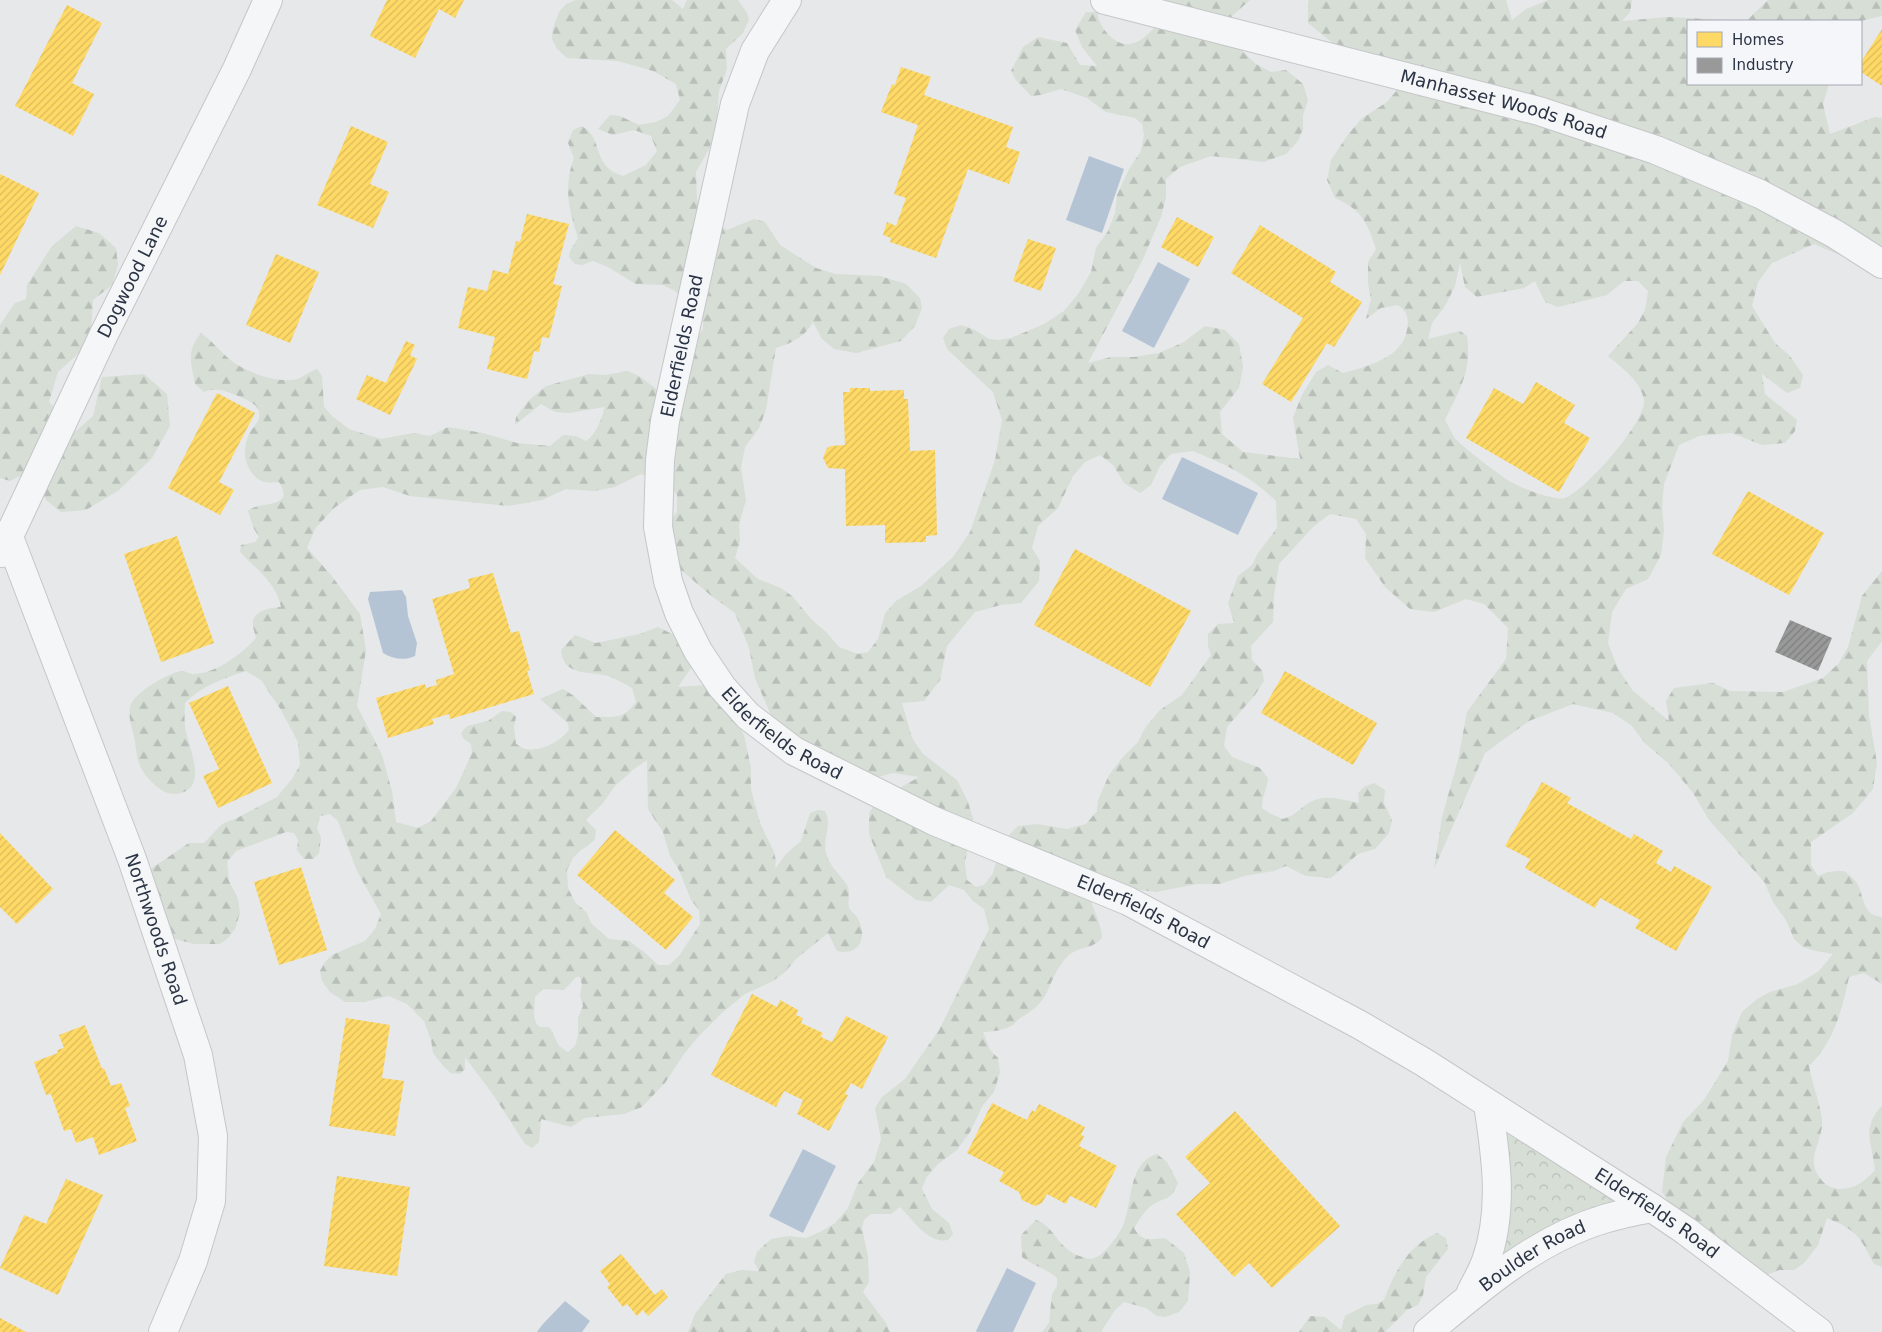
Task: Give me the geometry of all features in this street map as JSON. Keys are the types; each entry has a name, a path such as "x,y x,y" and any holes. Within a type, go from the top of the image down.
{"street":[{"name":"Dogwood Lane","path":"4,545 104,334 236,69 268,0"},
{"name":"Elderfields Road","path":"787,0 755,51 735,104 662,441 658,527 668,581 679,613 698,651 722,687 748,716 794,751 934,821 1128,901 1360,1025 1425,1063 1686,1231 1819,1332"},
{"name":"Manhasset Woods Road","path":"1105,0 1539,112 1656,150 1760,194 1835,234 1882,264"},
{"name":"Northwoods Road","path":"4,545 132,859 198,1055 213,1136 211,1201 193,1261 164,1332"},
{"path":"1468,1298 1486,1262 1496,1222 1496,1162 1488,1104"},
{"name":"Boulder Road","path":"1428,1332 1510,1266 1555,1239 1603,1219 1652,1208"}],"green space":[{"path":"576,0 672,0 683,9 687,0 738,0 747,13 749,20 743,33 726,49 727,69 719,91 716,128 709,149 696,172 697,199 701,213 727,230 754,219 765,222 780,245 816,268 836,274 880,276 906,284 920,298 922,308 915,326 901,341 856,353 834,349 822,339 813,322 798,339 776,348 766,410 759,428 745,447 741,468 746,500 739,525 740,541 735,558 758,579 781,588 792,596 812,620 839,647 858,654 868,652 878,639 885,613 896,601 921,586 953,557 970,532 995,460 1002,420 993,392 947,349 943,338 949,329 961,325 975,330 989,339 1011,338 1044,324 1064,311 1078,294 1091,272 1096,248 1108,231 1115,213 1117,195 1129,169 1141,151 1144,135 1142,124 1135,118 1106,112 1087,98 1061,89 1031,96 1016,80 1011,71 1023,47 1038,37 1067,43 1080,65 1097,66 1082,47 1075,30 1086,12 1097,12 1102,26 1112,38 1124,44 1130,44 1141,40 1155,27 1154,0 1250,0 1232,16 1236,42 1256,64 1271,72 1286,70 1303,84 1308,100 1303,115 1303,129 1298,141 1286,154 1264,162 1211,156 1180,167 1166,179 1166,197 1161,217 1143,259 1088,363 1111,357 1134,357 1159,353 1184,342 1205,326 1225,330 1239,344 1243,367 1239,388 1220,412 1222,434 1243,452 1300,459 1293,417 1302,395 1316,372 1328,365 1343,373 1363,368 1383,359 1399,347 1404,339 1408,321 1407,315 1398,305 1381,308 1366,319 1371,299 1368,283 1368,262 1376,249 1370,231 1362,218 1352,207 1335,198 1327,180 1331,160 1347,136 1361,119 1387,102 1397,90 1397,83 1334,44 1308,23 1309,0 1506,0 1512,20 1526,9 1548,0 1632,0 1630,12 1622,21 1667,17 1726,20 1687,20 1687,85 1829,85 1823,104 1830,134 1875,117 1882,118 1882,273 1814,244 1772,263 1758,282 1752,306 1775,343 1790,356 1803,375 1800,388 1787,393 1762,374 1765,394 1797,420 1795,431 1785,443 1762,445 1732,433 1699,436 1679,445 1664,484 1662,507 1664,530 1661,555 1648,579 1626,589 1612,612 1608,643 1618,669 1633,691 1669,721 1666,701 1674,688 1713,683 1730,691 1783,692 1823,678 1839,663 1848,647 1862,596 1882,571 1882,641 1867,661 1869,716 1877,763 1873,789 1853,813 1811,842 1811,865 1818,876 1828,872 1844,871 1857,883 1868,910 1876,916 1882,917 1882,984 1864,973 1849,977 1836,1025 1825,1047 1809,1066 1822,1119 1814,1164 1820,1178 1828,1186 1845,1189 1855,1186 1875,1170 1870,1143 1870,1128 1872,1121 1882,1106 1882,1267 1874,1264 1861,1240 1851,1230 1827,1218 1818,1245 1804,1263 1794,1270 1779,1270 1762,1277 1679,1218 1662,1192 1666,1157 1683,1122 1704,1100 1728,1061 1732,1035 1742,1012 1757,999 1770,992 1798,984 1819,971 1833,954 1803,947 1794,939 1786,920 1773,902 1765,883 1709,820 1693,793 1670,765 1645,743 1631,725 1613,713 1573,704 1529,721 1485,753 1434,869 1442,817 1458,760 1467,712 1506,659 1508,628 1484,604 1466,599 1434,612 1410,609 1385,587 1365,558 1366,534 1356,519 1330,514 1313,527 1279,564 1274,596 1273,622 1251,646 1252,660 1262,670 1264,681 1255,695 1227,727 1224,746 1232,757 1260,768 1268,778 1262,808 1269,813 1283,819 1321,798 1334,798 1359,803 1358,793 1364,787 1374,783 1385,790 1384,803 1392,820 1389,833 1375,849 1358,854 1331,878 1306,876 1286,866 1274,871 1244,876 1220,884 1197,884 1156,892 1118,884 1090,898 1099,922 1102,937 1099,941 1076,951 1063,961 1046,994 1033,1010 1010,1027 983,1032 990,1050 998,1058 1000,1072 994,1092 983,1105 970,1132 957,1150 938,1164 926,1178 922,1189 932,1209 949,1223 953,1234 948,1240 941,1240 927,1235 900,1207 891,1214 871,1214 864,1220 862,1228 868,1257 869,1282 863,1292 886,1323 890,1332 688,1332 695,1314 726,1274 742,1270 759,1271 754,1262 757,1252 771,1239 789,1236 806,1238 835,1223 848,1208 858,1183 874,1162 881,1139 875,1108 882,1097 905,1079 939,1030 989,929 984,909 973,901 964,890 949,885 931,902 916,900 886,877 869,834 869,814 876,801 919,777 893,773 846,786 773,720 755,678 749,648 735,613 680,569 661,546 669,522 677,512 677,495 667,483 641,474 615,487 594,491 566,489 542,500 508,506 410,496 383,487 360,490 334,508 315,529 307,548 331,575 360,614 366,650 357,706 382,755 392,791 396,822 418,828 431,821 456,788 472,753 471,744 463,738 461,733 467,726 488,721 502,711 511,712 516,717 514,727 516,744 525,749 538,749 550,745 569,730 568,723 540,699 563,689 574,696 596,717 614,717 627,712 636,702 632,688 611,677 572,669 563,659 561,650 575,635 596,643 640,634 658,627 678,637 694,660 678,687 707,685 732,713 744,735 751,768 751,789 760,823 774,852 775,869 786,854 801,841 810,813 818,810 825,811 828,822 825,842 827,858 847,885 849,908 860,924 862,937 857,948 852,951 837,951 828,933 796,959 785,972 773,981 745,994 723,1012 698,1037 665,1083 642,1107 624,1114 585,1118 571,1127 541,1119 539,1142 532,1148 525,1144 494,1096 465,1057 465,1069 460,1074 451,1073 444,1067 433,1053 431,1040 424,1021 407,1004 389,996 364,1002 345,1002 330,992 322,981 320,971 325,962 332,955 365,941 375,929 381,914 357,871 338,821 330,814 320,816 317,828 321,838 319,853 313,859 304,859 297,850 298,840 294,833 286,832 236,851 227,862 229,881 238,899 240,913 235,929 228,938 220,944 194,944 167,937 146,872 189,843 204,843 222,824 277,797 292,779 300,765 298,742 281,710 261,680 246,671 206,687 185,703 185,726 195,773 194,782 189,789 176,794 163,791 144,774 138,759 130,722 130,707 137,696 151,685 175,673 181,671 193,674 203,673 221,666 244,650 256,638 253,621 257,614 265,610 281,607 275,590 270,583 240,552 241,545 255,542 259,537 248,511 279,501 283,497 283,491 279,482 267,482 257,479 247,463 245,453 246,442 259,418 256,406 225,391 213,390 204,392 195,384 191,352 201,333 233,362 262,376 272,379 292,380 317,369 322,376 324,407 349,429 381,439 413,433 430,436 448,427 483,433 517,443 550,446 563,435 576,436 586,441 596,430 605,407 569,413 555,412 541,404 515,425 516,417 529,400 546,386 589,374 606,375 627,371 639,376 659,391 703,329 703,316 695,306 675,291 663,285 636,284 608,267 593,261 582,265 575,264 569,257 570,251 578,238 568,198 569,179 574,158 568,143 573,130 582,126 589,131 606,166 613,172 623,176 646,165 657,151 651,136 634,130 613,135 598,129 610,115 620,116 639,125 656,122 668,116 680,100 676,84 653,71 618,61 567,58 557,49 552,39 553,28 559,12 566,4","holes":["1460,263 1465,287 1477,297 1524,288 1535,281 1545,302 1558,307 1607,295 1624,281 1638,281 1648,291 1645,310 1638,323 1608,356 1630,375 1639,387 1644,400 1642,410 1626,438 1600,469 1574,493 1565,498 1553,498 1516,485 1505,478 1458,441 1445,420 1464,380 1468,360 1467,336 1460,331 1428,339 1432,323 1445,306 1455,286","1192,451 1227,466 1257,484 1276,501 1277,528 1258,553 1252,565 1238,576 1228,603 1234,623 1218,624 1208,634 1208,646 1211,655 1182,695 1160,710 1145,728 1138,742 1109,775 1098,800 1097,811 1086,824 1067,829 1037,824 1018,826 1002,842 993,873 984,885 976,887 967,880 965,863 973,819 968,802 957,780 923,754 912,738 902,703 924,701 940,680 947,646 975,612 1001,605 1021,603 1039,581 1040,561 1032,548 1038,526 1058,508 1073,476 1085,462 1100,455 1113,465 1124,483 1140,493 1151,485 1160,466 1171,454","647,760 648,809 663,832 670,856 679,870 691,900 699,910 700,924 679,956 669,965 658,965 629,941 609,939 591,923 587,913 575,902 568,888 567,870 573,858 595,839 596,830 586,820 603,803 615,786","576,977 580,977 582,985 580,995 583,1006 578,1018 578,1036 575,1046 568,1052 559,1046 550,1028 540,1027 535,1022 535,997 543,989 564,990"]},
{"path":"1768,0 1882,0 1882,16 1862,21 1747,20"},
{"path":"76,226 99,233 116,248 118,265 112,285 93,300 91,332 80,352 58,372 49,402 76,431 93,416 102,377 144,374 167,394 170,426 152,458 119,490 86,510 61,512 46,500 30,471 10,481 0,478 0,325 15,303 26,299 27,285 52,246"},
{"path":"1488,1104 1652,1208 1486,1262"},
{"path":"1157,1154 1167,1162 1178,1183 1173,1193 1152,1205 1134,1228 1140,1236 1147,1239 1165,1238 1184,1253 1190,1272 1188,1301 1179,1312 1165,1317 1157,1316 1146,1308 1124,1302 1115,1310 1101,1332 1042,1332 1049,1323 1052,1294 1057,1286 1057,1278 1022,1257 1021,1235 1036,1220 1048,1227 1068,1250 1075,1254 1090,1259 1102,1254 1123,1226 1136,1173 1141,1165"},
{"path":"1437,1233 1446,1238 1448,1249 1426,1277 1423,1295 1418,1305 1407,1310 1385,1332 1299,1332 1310,1316 1325,1317 1341,1330 1345,1316 1366,1305 1377,1304 1384,1300 1404,1260 1418,1245"}],"water":[{"path":"1089,156 1124,169 1102,233 1066,220"},
{"path":"1158,262 1190,279 1154,348 1122,331"},
{"path":"1182,457 1258,493 1238,535 1162,499"},
{"path":"402,590 406,597 408,616 417,643 415,656 403,659 391,657 383,653 368,599 370,592"},
{"path":"803,1149 836,1166 803,1233 769,1216"},
{"path":"1007,1268 1036,1283 1013,1332 977,1332 976,1331"},
{"path":"565,1301 590,1321 582,1332 537,1332 542,1325"}],"building: Homes":[{"path":"387,0 464,0 455,18 439,9 415,58 370,36"},
{"path":"67,5 102,23 72,83 94,94 73,136 15,106"},
{"path":"1882,29 1882,86 1862,73 1862,60"},
{"path":"901,67 931,77 924,95 1013,127 1006,147 1020,152 1009,184 968,169 936,258 890,242 891,238 883,235 887,222 896,226 906,198 894,194 918,125 881,112 892,84 895,85"},
{"path":"351,126 388,142 370,184 389,192 373,228 317,205"},
{"path":"0,174 39,193 0,275"},
{"path":"527,214 569,224 553,284 562,286 549,338 542,337 539,352 534,351 527,379 487,369 495,337 458,328 468,287 487,291 493,270 508,274 516,241 520,242"},
{"path":"1177,217 1214,237 1198,267 1161,247"},
{"path":"1260,225 1336,272 1330,282 1362,302 1334,347 1327,343 1291,402 1262,384 1303,318 1231,273"},
{"path":"1028,239 1056,248 1041,291 1013,281"},
{"path":"276,254 319,272 290,343 246,325"},
{"path":"406,341 415,345 410,355 417,359 390,415 356,399 367,375 386,383"},
{"path":"1536,382 1575,405 1564,423 1590,438 1559,492 1466,438 1494,388 1523,404"},
{"path":"850,388 870,388 870,391 904,390 904,399 908,399 910,451 935,450 937,535 926,536 926,542 885,543 885,525 846,526 845,469 828,468 823,458 827,448 845,445 843,392 850,392"},
{"path":"217,393 255,413 219,482 234,490 220,515 168,488"},
{"path":"1748,491 1824,533 1789,595 1712,554"},
{"path":"177,536 214,643 161,662 124,554"},
{"path":"1075,549 1191,611 1150,687 1034,625"},
{"path":"493,573 511,633 519,631 530,670 527,671 534,694 450,719 449,714 432,719 434,724 388,738 376,698 425,684 426,688 437,685 436,680 454,674 432,599 470,588 468,579"},
{"path":"1285,671 1377,723 1353,765 1261,713"},
{"path":"228,686 272,783 218,808 203,776 219,769 189,703"},
{"path":"1542,782 1571,798 1567,803 1631,839 1634,834 1663,851 1656,863 1671,872 1674,866 1712,887 1676,951 1635,928 1640,920 1600,898 1595,908 1525,868 1530,859 1505,846"},
{"path":"615,830 675,880 664,893 693,917 666,950 577,875"},
{"path":"0,833 53,889 17,924 0,907"},
{"path":"301,867 327,950 279,965 254,882"},
{"path":"752,994 777,1007 780,1000 798,1010 796,1015 803,1018 801,1023 823,1033 821,1037 832,1042 846,1016 888,1037 862,1089 851,1083 845,1094 848,1095 829,1131 797,1114 803,1100 784,1091 776,1107 711,1075"},
{"path":"346,1018 390,1025 382,1078 404,1081 395,1136 329,1126"},
{"path":"85,1025 102,1069 104,1068 111,1086 121,1083 130,1106 125,1108 137,1141 99,1155 93,1137 76,1143 71,1129 64,1131 51,1094 46,1095 34,1062 58,1053 57,1050 64,1048 59,1035"},
{"path":"992,1103 1027,1120 1032,1110 1035,1112 1039,1104 1085,1127 1081,1135 1084,1136 1079,1146 1117,1166 1096,1208 1070,1196 1066,1204 1047,1194 1042,1203 1035,1206 1022,1200 1019,1192 999,1181 1004,1172 967,1153"},
{"path":"1235,1111 1340,1226 1272,1288 1249,1263 1234,1277 1176,1214 1210,1183 1185,1157"},
{"path":"337,1176 410,1187 397,1276 324,1266"},
{"path":"66,1179 103,1195 58,1295 0,1268 24,1215 46,1224"},
{"path":"621,1254 655,1295 662,1289 668,1297 648,1316 643,1310 637,1316 627,1304 623,1307 607,1287 610,1284 600,1271"},
{"path":"0,1318 26,1332 0,1332"}],"building: Industry":[{"path":"1790,620 1832,638 1818,671 1775,652"}]}
